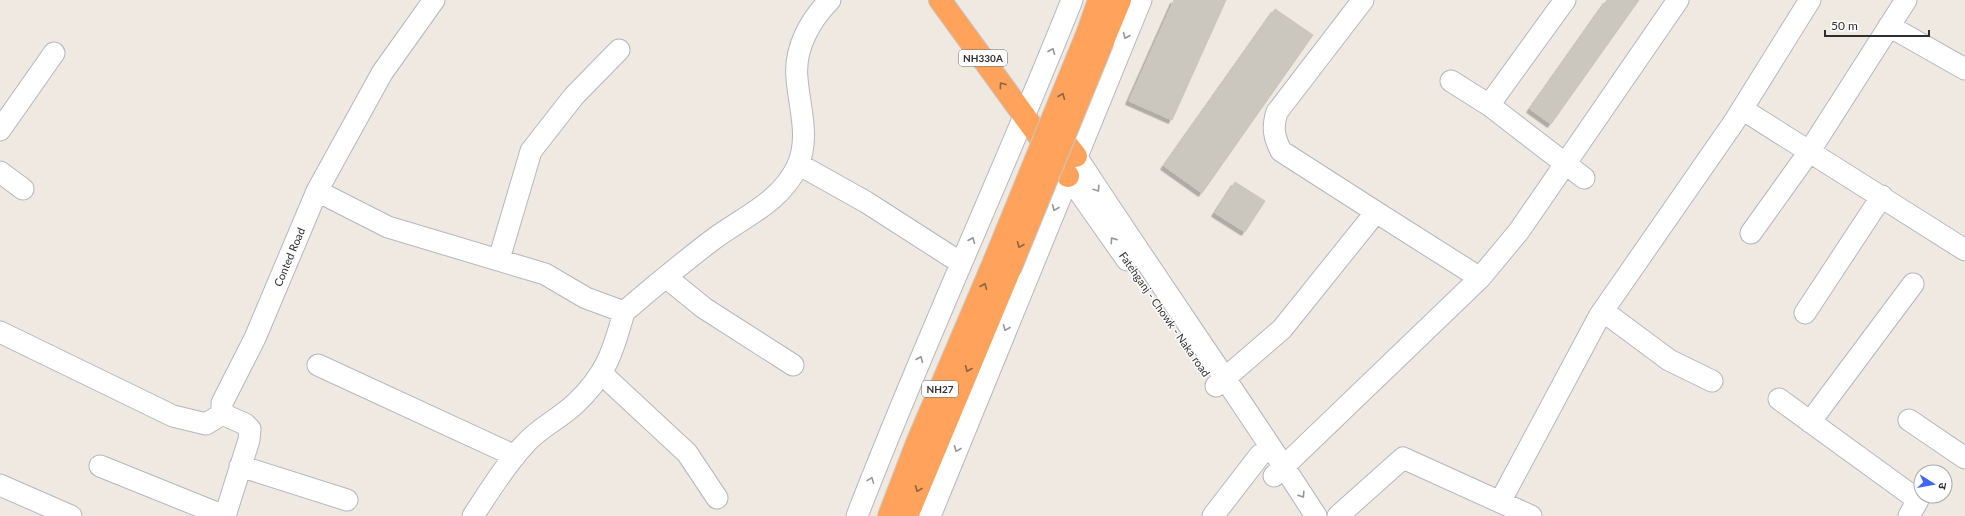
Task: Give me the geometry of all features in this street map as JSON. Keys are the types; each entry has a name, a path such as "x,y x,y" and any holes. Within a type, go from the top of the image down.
{"highway":[{"name":"NH330A","path":"940,0 1029,108 1076,156"},
{"name":"NH330A","path":"956,0 1029,108"},
{"name":"NH27","path":"1096,36 1099,0"},
{"name":"NH27","path":"907,516 1002,266 1096,36 1120,0"},
{"name":"Fatehganj - Chowk - Naka road","path":"1029,108 1068,176"},
{"name":"NH27","path":"889,516 920,436 1002,266"}],"street":[{"name":"Conted Road","path":"222,414 222,403 255,338 317,191 382,73 434,0"},
{"path":"473,516 525,443 575,404 602,374 614,348 624,312 711,241 765,206 786,184 798,164 804,137 797,78 798,53 809,27 819,11 830,0"},
{"path":"857,516 895,416 1029,108 1072,0"},
{"path":"930,516 1141,0"},
{"path":"1363,0 1277,112 1273,125 1274,138 1281,151 1480,278"},
{"path":"1489,105 1565,0"},
{"path":"1279,472 1480,278 1519,231 1678,0"},
{"path":"1500,502 1603,311 1742,109 1810,0"},
{"path":"1751,233 1809,152 1906,0"},
{"path":"1889,26 1965,69"},
{"path":"499,260 531,151 574,96 619,50"},
{"path":"0,130 54,53"},
{"path":"1451,81 1489,105 1584,178"},
{"path":"1742,109 1882,196 1965,250"},
{"path":"1076,156 1279,472 1316,516"},
{"path":"798,164 866,202 962,263"},
{"path":"0,172 23,189"},
{"name":"Fatehganj - Chowk - Naka road","path":"1068,176 1221,382 1260,455 1279,472 1299,516"},
{"path":"317,191 388,227 545,274 586,298 624,312"},
{"path":"1806,313 1882,196"},
{"path":"1221,382 1282,329 1376,212"},
{"path":"667,278 704,308 793,365"},
{"path":"1810,422 1913,284"},
{"path":"1603,311 1669,360 1712,381"},
{"path":"0,332 173,416 206,424 222,414 245,424 250,429 224,516 100,466"},
{"path":"318,365 515,456"},
{"path":"602,374 687,453 718,498"},
{"path":"1779,399 1918,500 1909,516"},
{"path":"1909,420 1965,458"},
{"path":"1213,516 1260,455"},
{"path":"1338,516 1403,458 1531,516"},
{"path":"240,466 347,500"},
{"path":"0,485 71,516"}],"building":[{"path":"1174,0 1226,0 1172,120 1129,101"},
{"path":"1607,0 1639,0 1551,124 1530,109"},
{"path":"1275,9 1313,35 1202,193 1164,166"},
{"path":"1235,182 1265,201 1245,232 1215,213"}]}
